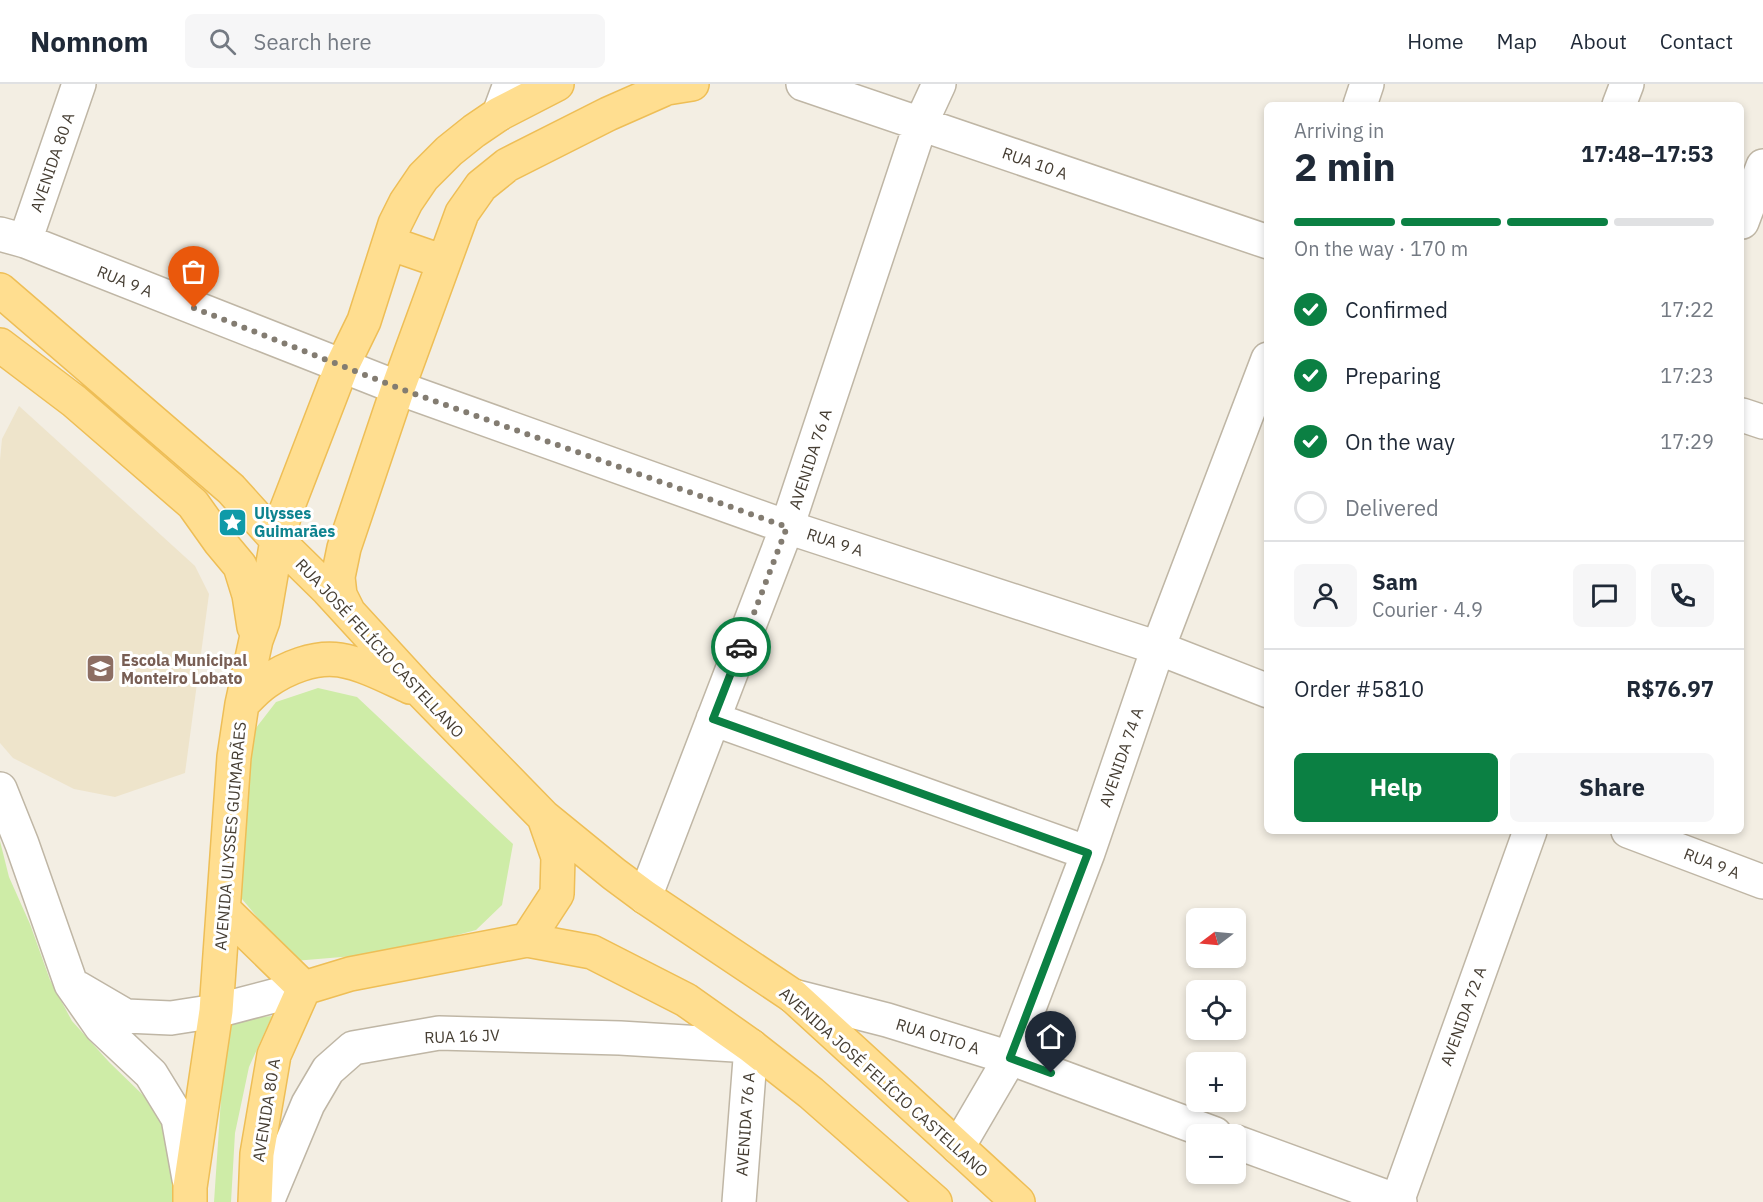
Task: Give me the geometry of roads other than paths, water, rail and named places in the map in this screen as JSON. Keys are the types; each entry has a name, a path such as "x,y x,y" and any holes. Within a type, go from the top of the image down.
{"main road":[{"name":"AVENIDA ULYSSES GUIMARÃES","path":"190,1195 216,1011 234,757 242,704 256,640 263,621 277,540 286,511 342,366 364,321 389,243 406,202 423,177 504,99 557,84"},
{"path":"349,613 340,596 338,577 344,548 398,388 462,213 481,186 507,165 608,114 667,88 692,84"},
{"path":"389,243 444,262"},
{"name":"RUA JOSÉ FELÍCIO CASTELLANO","path":"0,290 231,489 422,692 544,817"},
{"path":"0,345 74,400 194,504 240,566 249,595 256,640"},
{"path":"242,704 264,683 285,670 312,661 339,660 368,669 422,692"},
{"path":"527,940 557,894 558,857 544,817"},
{"name":"AVENIDA JOSÉ FELÍCIO CASTELLANO","path":"544,817 645,897 793,996 1018,1202"},
{"path":"224,910 304,988 350,974 527,940 592,952 686,1000 751,1046 811,1093 935,1202"},
{"name":"AVENIDA 80 A","path":"255,1202 257,1154 274,1055 304,988"}],"street":[{"name":"AVENIDA 80 A","path":"12,237 79,84"},
{"name":"RUA 10 A","path":"803,84 1264,241"},
{"name":"AVENIDA 76 A","path":"645,897 787,527 921,123 939,84"},
{"path":"1361,102 1367,84"},
{"path":"1620,102 1627,84"},
{"path":"1744,217 1763,166"},
{"name":"RUA 9 A","path":"12,237 398,388 787,527 1158,648 1264,689"},
{"name":"AVENIDA 74 A","path":"958,1147 1010,1058 1088,853 1158,648 1264,370"},
{"path":"1744,416 1763,422"},
{"path":"713,719 1088,853"},
{"path":"0,789 22,844 71,984 101,1027 151,1074 178,1118 190,1195"},
{"name":"AVENIDA 72 A","path":"1398,1202 1529,834"},
{"name":"RUA 9 A","path":"1636,834 1763,882"},
{"path":"71,984 126,1016 171,1018 216,1011 304,988"},
{"name":"RUA OITO A","path":"793,996 887,1020 1010,1058 1188,1124"},
{"name":"RUA 16 JV","path":"267,1202 308,1104 328,1070 353,1048 439,1033 587,1037 751,1046"},
{"name":"AVENIDA 76 A","path":"739,1202 751,1046"},
{"path":"1246,1146 1398,1202"}],"place":[{"name":"Ulysses Guimarães","path":"233,522"},
{"name":"Escola Municipal Monteiro Lobato","path":"100,669"}]}
